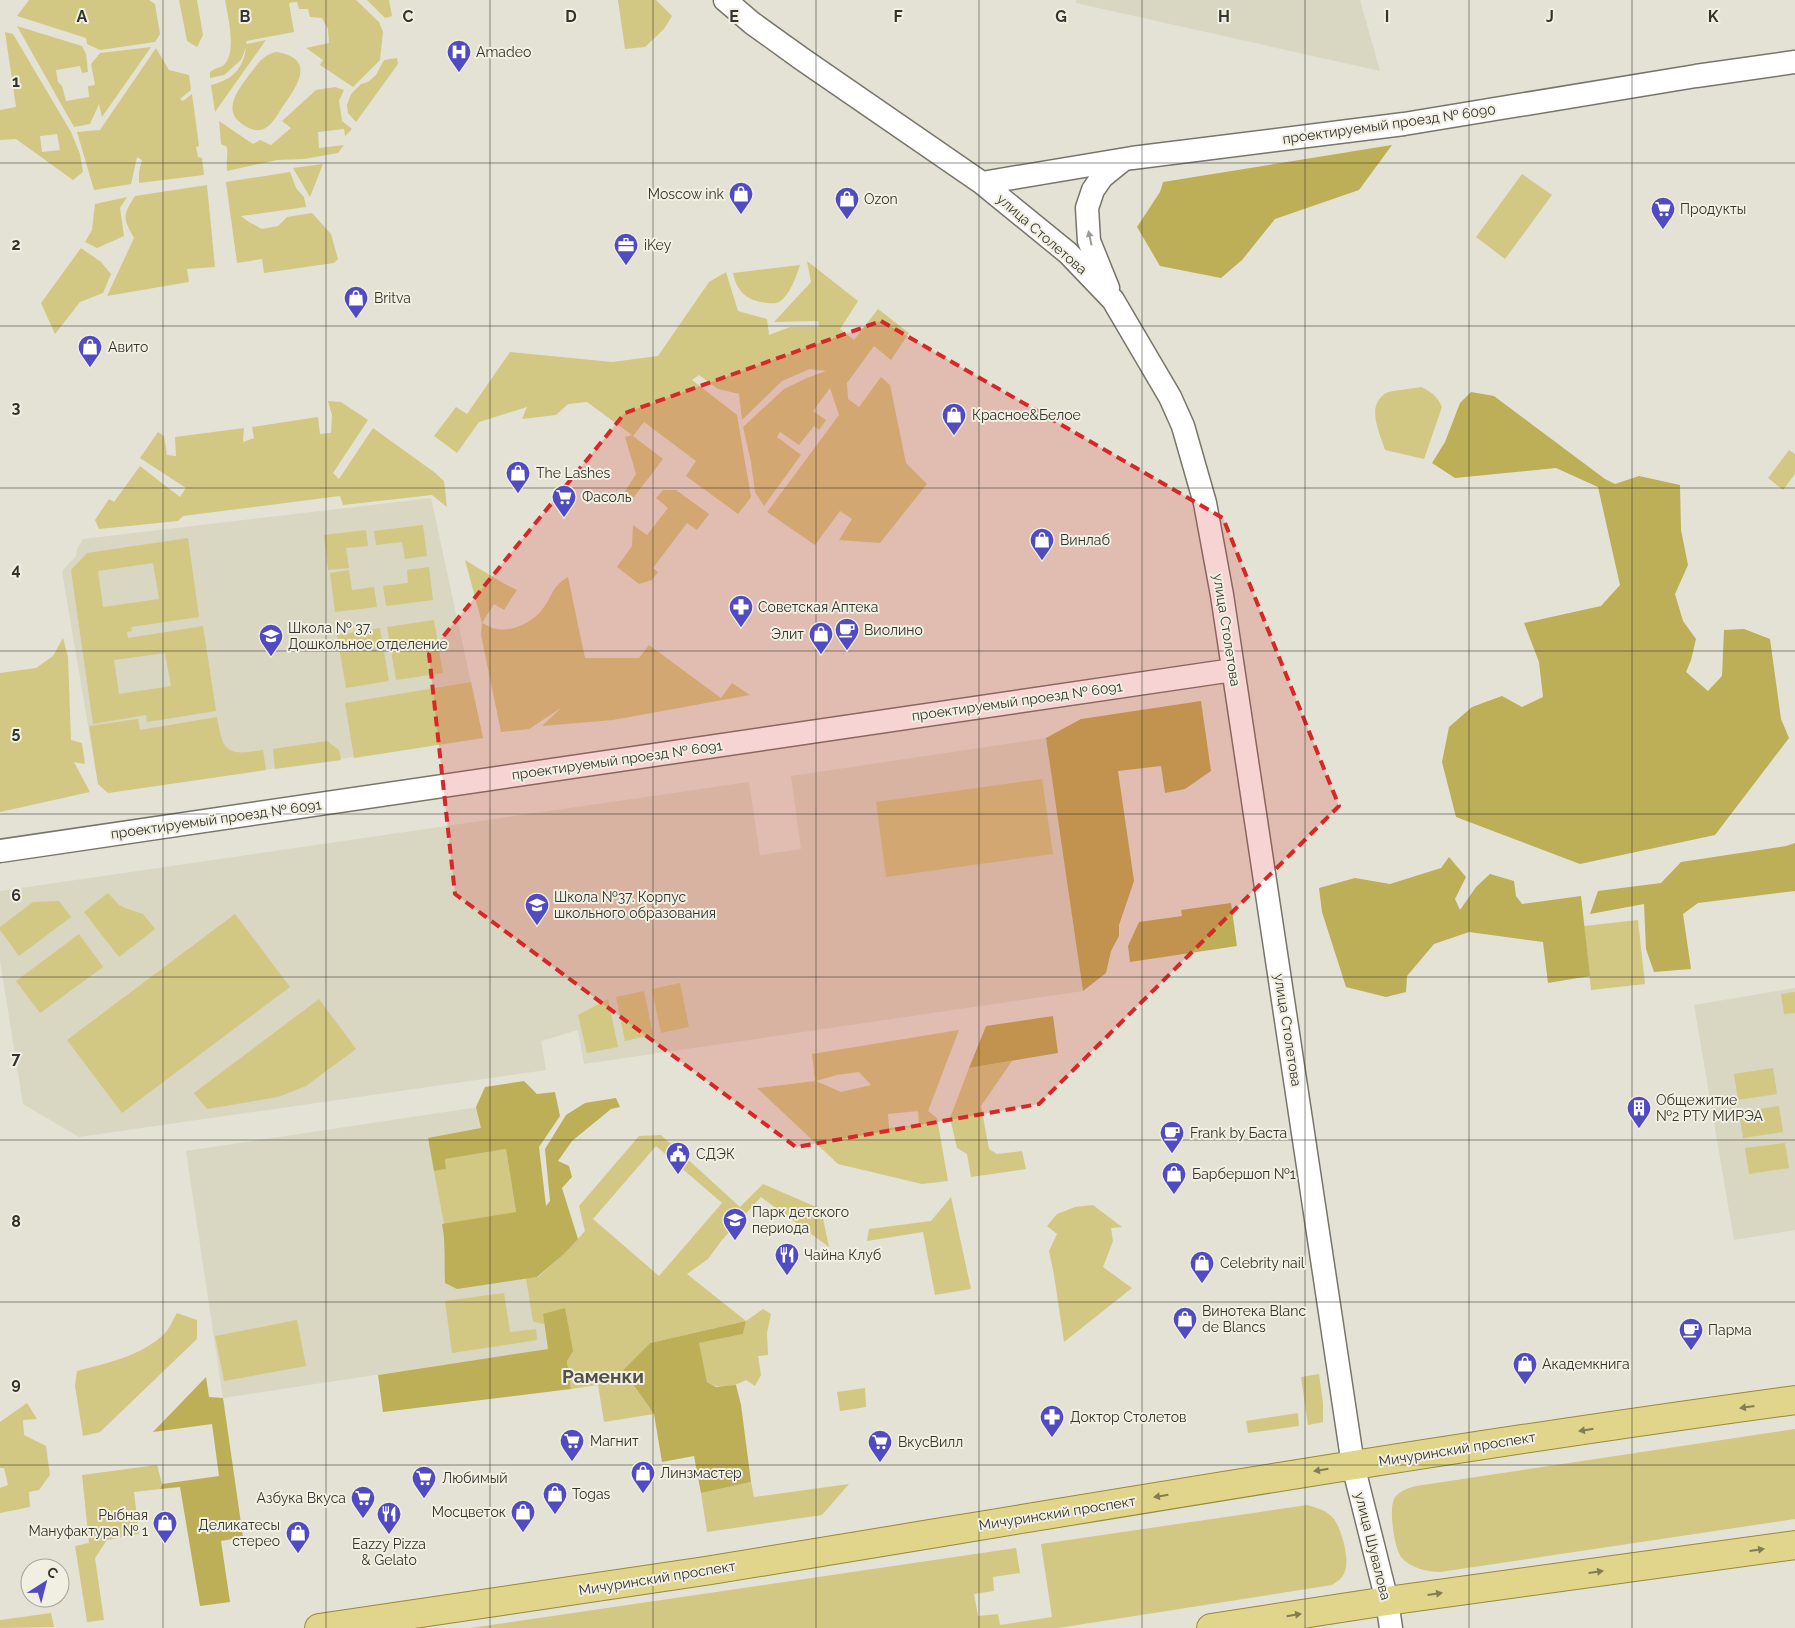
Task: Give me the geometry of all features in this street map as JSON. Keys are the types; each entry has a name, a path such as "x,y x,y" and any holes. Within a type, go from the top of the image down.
{"main road":[{"name":"Мичуринский проспект","path":"319,1628 701,1571 1353,1465 1795,1400"},
{"path":"1211,1628 1387,1601 1795,1545"}],"street":[{"name":"улица Столетова","path":"726,0 752,23 802,59 982,183 1068,253 1113,300 1170,397 1183,426 1205,503 1229,632 1233,670 1353,1465"},
{"name":"проектируемый проезд № 6090","path":"982,183 1132,158 1404,124 1795,62"},
{"path":"1113,300 1089,241 1087,208 1093,190 1102,177 1123,160"},
{"name":"проектируемый проезд № 6091","path":"0,851 1233,670"},
{"name":"улица Шувалова","path":"1353,1465 1387,1601 1391,1628"}],"highlighted area":[{"path":"881,321 1223,518 1339,806 1039,1104 796,1147 455,894 429,654 625,413"}],"shaded area":[{"path":"29,0 149,0 155,4 160,34 155,42 100,50 87,44 86,38 17,16"},
{"path":"179,0 197,0 203,35 197,47 187,41"},
{"path":"225,0 356,0 379,22 383,32 380,60 353,87 320,65 323,60 306,48 329,43 328,29 322,18 310,17 308,9 299,9 297,2 289,3 294,32 246,41 247,44 266,40 215,112 211,85 231,77 239,68 246,48 241,60 224,75 210,78 210,72 224,65 230,52 231,43"},
{"path":"367,0 389,0 392,16 385,18"},
{"path":"618,0 656,0 672,16 664,29 645,47 625,49"},
{"path":"1076,0 1360,0 1380,71 1076,3"},
{"path":"17,26 82,46 86,54 88,72 82,73 80,66 56,70 58,82 62,86 66,101 89,97 88,86 95,85 91,64 100,53 151,47 102,117 99,104 90,124 74,127"},
{"path":"5,32 13,34 71,132 80,154 83,172 73,180 16,139 0,140 0,110 16,107","holes":["57,134 60,150 42,152 40,136"]},
{"path":"156,48 169,70 189,75 191,90 180,99 183,101 192,94 199,146 196,147 198,157 202,158 204,175 139,183 142,160 137,157 131,184 94,190 77,132 100,130"},
{"path":"277,52 289,55 296,60 300,67 298,82 270,125 261,130 249,128 235,116 233,103 235,96 258,64 268,55"},
{"path":"397,58 398,64 356,122 348,113 347,105 351,94 361,84 368,82 376,75 384,60"},
{"path":"335,87 344,90 339,101 342,121 352,129 345,136 344,129 318,132 319,148 344,145 338,153 304,159 277,160 227,171 227,147 221,144 219,121 253,144 260,140 271,145 291,128 282,121 316,90"},
{"path":"1392,145 1359,190 1275,219 1242,260 1221,278 1160,266 1137,227 1160,192 1163,182"},
{"path":"323,164 310,197 293,168"},
{"path":"290,172 296,188 304,197 306,207 241,216 262,229 278,226 287,217 312,213 331,234 338,259 334,263 264,273 262,259 237,263 226,182"},
{"path":"1522,174 1552,195 1505,259 1476,237"},
{"path":"207,185 215,267 187,269 189,282 107,296 134,238 126,221 126,213 135,196"},
{"path":"127,197 120,208 124,236 97,248 85,242 92,230 95,204"},
{"path":"81,248 101,262 111,274 103,293 80,302 55,334 41,303"},
{"path":"807,261 858,301 840,329 854,340 878,309 909,333 891,360 874,346 847,383 848,399 859,407 881,377 890,385 906,463 927,484 880,543 839,540 852,519 840,511 815,545 767,512 839,415 830,388 813,411 826,420 819,430 814,426 799,445 780,432 777,437 801,455 764,506 755,492 751,462 743,427 784,389 826,371 810,369 782,381 742,420 739,394 718,389 699,375 692,380 737,415 751,497 738,514 686,476 696,461 644,422 633,436 663,459 634,497 627,499 624,493 636,474 625,437 632,435 587,402 568,404 556,415 522,419 527,407 479,422 457,453 434,436 456,407 467,414 510,352 612,362 658,356 709,282 726,272 738,311 767,319 769,335 790,327 819,327 818,321 774,322 811,282"},
{"path":"800,265 789,290 783,299 775,303 761,302 744,295 737,286 733,273"},
{"path":"1421,387 1434,395 1442,407 1424,459 1385,450 1375,412 1380,398 1389,392"},
{"path":"1471,392 1494,396 1605,479 1615,484 1639,476 1680,485 1681,530 1688,565 1675,594 1683,621 1696,639 1686,672 1708,691 1722,676 1724,630 1744,629 1770,639 1781,719 1789,738 1715,835 1580,864 1456,817 1442,762 1449,727 1472,707 1502,696 1522,707 1543,697 1539,662 1524,623 1601,606 1620,585 1598,487 1556,468 1455,478 1432,463 1445,442 1460,403"},
{"path":"328,401 341,402 368,420 333,473 339,479 373,428 444,481 447,507 432,495 343,505 340,496 183,516 178,521 99,529 95,520 109,499 114,502 140,466 180,497 186,488 140,458 158,432 164,436 167,455 176,456 175,437 244,428 243,442 254,438 252,427 318,417 320,434 331,433 332,415"},
{"path":"1789,450 1795,454 1795,474 1783,490 1768,478"},
{"path":"663,490 676,490 709,514 697,530 687,523 653,568 658,572 652,580 639,584 617,567 632,546 633,525 647,535 668,508 656,498"},
{"name":"Школа № 37. Дошкольное отделение","path":"431,498 483,738 108,793 98,784 62,571 76,556 77,549 83,539"},
{"path":"423,525 427,556 405,559 402,542 376,545 374,531"},
{"path":"366,530 368,546 346,548 349,568 328,570 324,535"},
{"path":"188,538 199,617 131,627 132,631 127,632 128,638 203,626 216,711 147,722 146,715 93,724 71,570 87,553","holes":["153,563 159,599 103,607 98,571","165,653 171,686 119,694 114,660"]},
{"path":"465,560 517,590 504,610 494,604 482,623"},
{"path":"429,567 433,600 386,606 383,586 408,583 407,570"},
{"path":"349,570 352,590 374,587 377,607 335,612 330,573"},
{"path":"568,577 585,658 639,658 649,645 721,698 732,683 750,695 613,720 542,726 561,708 529,729 501,732 481,635 482,623 503,630 528,622 542,610 555,588"},
{"path":"434,620 443,673 396,680 387,627"},
{"path":"380,628 389,681 346,688 337,635"},
{"path":"63,638 68,657 71,740 82,743 85,764 74,762 90,792 0,812 0,673 36,668 53,656"},
{"path":"471,682 483,738 354,758 345,703"},
{"path":"1201,701 1211,771 1185,789 1165,793 1161,766 1118,771 1134,881 1119,925 1119,936 1111,951 1106,973 1083,991 1046,738 1081,719"},
{"path":"217,717 225,745 234,752 263,750 266,770 108,793 98,784 89,726 138,719 140,730"},
{"name":"Школа №37. Корпус школьного образования","path":"1046,738 1083,991 584,1064 578,1030 541,1041 546,1070 79,1137 23,1104 0,961 0,891 749,782 760,855 801,849 791,776"},
{"path":"327,741 339,750 341,760 275,769 273,749"},
{"path":"1042,779 1053,854 886,877 876,802"},
{"path":"1795,843 1795,891 1698,903 1683,914 1691,969 1654,972 1646,949 1644,904 1590,914 1598,891 1661,883 1681,862"},
{"path":"1449,857 1466,877 1455,899 1460,910 1476,887 1490,874 1514,881 1516,896 1522,904 1581,896 1590,976 1548,983 1543,942 1469,932 1434,944 1407,976 1406,992 1386,997 1346,987 1322,912 1319,888 1355,878 1390,884 1441,868"},
{"path":"108,893 119,905 143,914 155,929 119,957 84,912"},
{"path":"59,901 71,917 19,956 0,930 0,927 33,902"},
{"path":"1231,903 1237,946 1130,962 1128,946 1139,922 1182,916 1181,910"},
{"path":"235,914 290,987 122,1113 67,1040"},
{"path":"1638,920 1645,984 1591,990 1584,926"},
{"path":"79,934 103,967 40,1013 16,981"},
{"path":"680,983 689,1027 661,1033 652,989"},
{"path":"1795,988 1795,1230 1734,1240 1694,1005"},
{"path":"644,991 653,1035 625,1041 616,997"},
{"path":"1795,992 1795,1013 1784,1014 1781,994"},
{"path":"319,999 356,1049 306,1086 278,1097 207,1109 194,1093"},
{"path":"608,999 618,1047 587,1053 578,1015"},
{"path":"1053,1016 1058,1053 969,1068 986,1026"},
{"path":"959,1030 928,1111 937,1118 948,1181 922,1184 838,1164 757,1088 815,1081 812,1054","holes":["859,1072 871,1085 841,1092 816,1081 837,1075","918,1111 919,1125 889,1128 888,1114"]},
{"path":"1012,1061 981,1106 989,1149 997,1154 1022,1151 1026,1169 971,1177 967,1154 957,1148 950,1118 969,1068"},
{"path":"1773,1068 1777,1094 1738,1100 1734,1074"},
{"path":"524,1081 537,1094 555,1092 560,1116 539,1147 546,1206 550,1201 545,1149 566,1115 585,1103 616,1098 620,1107 611,1109 572,1141 558,1161 569,1166 572,1177 562,1188 578,1239 537,1277 457,1289 445,1283 442,1224 516,1212 506,1149 445,1159 446,1169 434,1171 428,1138 481,1128 476,1107 485,1087"},
{"path":"511,1102 548,1349 223,1398 186,1151"},
{"path":"1779,1106 1783,1132 1743,1138 1739,1112"},
{"path":"661,1135 740,1207 763,1184 821,1209 829,1247 761,1197 722,1240 708,1259 687,1274 746,1321 650,1343 623,1370 654,1414 604,1422 598,1385 571,1389 567,1361 543,1314 545,1324 533,1322 526,1278 538,1277 564,1254 585,1231 579,1206 639,1136","holes":["656,1146 722,1203 659,1276 593,1219"]},
{"path":"1785,1143 1789,1168 1749,1174 1745,1148"},
{"path":"506,1149 516,1213 444,1224 434,1171 446,1169 445,1159"},
{"path":"951,1197 971,1289 935,1295 923,1232 867,1241 869,1229 931,1221"},
{"path":"1093,1205 1122,1227 1111,1228 1113,1241 1103,1267 1132,1288 1064,1342 1049,1251 1057,1234 1047,1226 1057,1214 1075,1207"},
{"path":"504,1293 510,1332 536,1329 537,1340 452,1353 445,1301"},
{"path":"565,1308 573,1351 567,1361 571,1389 383,1412 378,1375 548,1349 543,1314"},
{"path":"763,1309 771,1314 767,1333 768,1355 758,1356 761,1375 755,1386 746,1380 726,1387 707,1382 698,1343 743,1334 746,1321"},
{"path":"177,1313 197,1320 197,1339 100,1432 83,1436 75,1386 77,1371 124,1358 146,1348 165,1333"},
{"path":"297,1320 306,1366 224,1381 215,1336"},
{"path":"746,1321 743,1334 699,1343 707,1382 716,1387 736,1385 741,1405 751,1482 701,1493 694,1456 662,1462 654,1414 623,1370 650,1343"},
{"path":"1319,1374 1323,1403 1323,1422 1308,1425 1301,1377"},
{"path":"206,1377 209,1397 223,1398 243,1537 221,1541 230,1602 200,1606 180,1487 160,1489 162,1484 219,1476 212,1424 153,1432"},
{"path":"865,1388 866,1407 840,1411 837,1392"},
{"path":"27,1403 37,1419 23,1420 24,1435 46,1446 50,1475 39,1490 29,1492 30,1507 0,1513 0,1488 8,1485 4,1468 0,1468 0,1422"},
{"path":"1298,1413 1299,1426 1248,1433 1246,1421"},
{"path":"1795,1429 1795,1519 1440,1572 1414,1567 1405,1561 1398,1552 1392,1518 1393,1502 1399,1493 1413,1487"},
{"path":"157,1465 162,1484 160,1489 134,1492 139,1535 107,1540 95,1558 104,1620 87,1622 75,1546 89,1543 82,1475"},
{"path":"751,1482 754,1497 849,1484 822,1515 707,1532 701,1493"},
{"path":"1307,1505 1328,1513 1337,1523 1342,1536 1346,1552 1346,1566 1342,1577 1332,1585 1058,1628 470,1628 1016,1548 1020,1573 993,1577 994,1591 974,1594 978,1616 998,1614 1000,1625 1052,1617 1041,1544"},
{"path":"51,1613 54,1627 0,1628 0,1620"}],"place":[{"name":"Amadeo","path":"459,73"},
{"name":"Moscow ink","path":"741,215"},
{"name":"Ozon","path":"847,220"},
{"name":"Продукты","path":"1663,230"},
{"name":"iKey","path":"626,266"},
{"name":"Britva","path":"356,319"},
{"name":"Авито","path":"90,368"},
{"name":"Красное&Белое","path":"954,436"},
{"name":"The Lashes","path":"518,494"},
{"name":"Фасоль","path":"564,518"},
{"name":"Винлаб","path":"1042,561"},
{"name":"Советская Аптека","path":"741,628"},
{"name":"Виолино","path":"847,651"},
{"name":"Элит","path":"821,655"},
{"name":"Школа № 37. Дошкольное отделение","path":"271,657"},
{"name":"Школа №37. Корпус школьного образования","path":"537,926"},
{"name":"Общежитие №2 РТУ МИРЭА","path":"1639,1129"},
{"name":"Frank by Баста","path":"1172,1154"},
{"name":"СДЭК","path":"678,1175"},
{"name":"Барбершоп №1","path":"1174,1195"},
{"name":"Парк детского периода","path":"735,1241"},
{"name":"Чайна Клуб","path":"787,1276"},
{"name":"Celebrity nail","path":"1202,1284"},
{"name":"Винотека Blanc de Blancs","path":"1185,1340"},
{"name":"Парма","path":"1691,1351"},
{"name":"Академкнига","path":"1525,1385"},
{"name":"Доктор Столетов","path":"1052,1438"},
{"name":"Магнит","path":"572,1462"},
{"name":"ВкусВилл","path":"880,1463"},
{"name":"Линзмастер","path":"643,1494"},
{"name":"Любимый","path":"424,1499"},
{"name":"Togas","path":"555,1515"},
{"name":"Азбука Вкуса","path":"363,1519"},
{"name":"Мосцветок","path":"523,1533"},
{"name":"Eazzy Pizza & Gelato","path":"389,1535"},
{"name":"Рыбная Мануфактура № 1","path":"165,1544"},
{"name":"Деликатесы стерео","path":"298,1554"}],"district":[{"name":"Раменки","path":"603,1376"}]}
